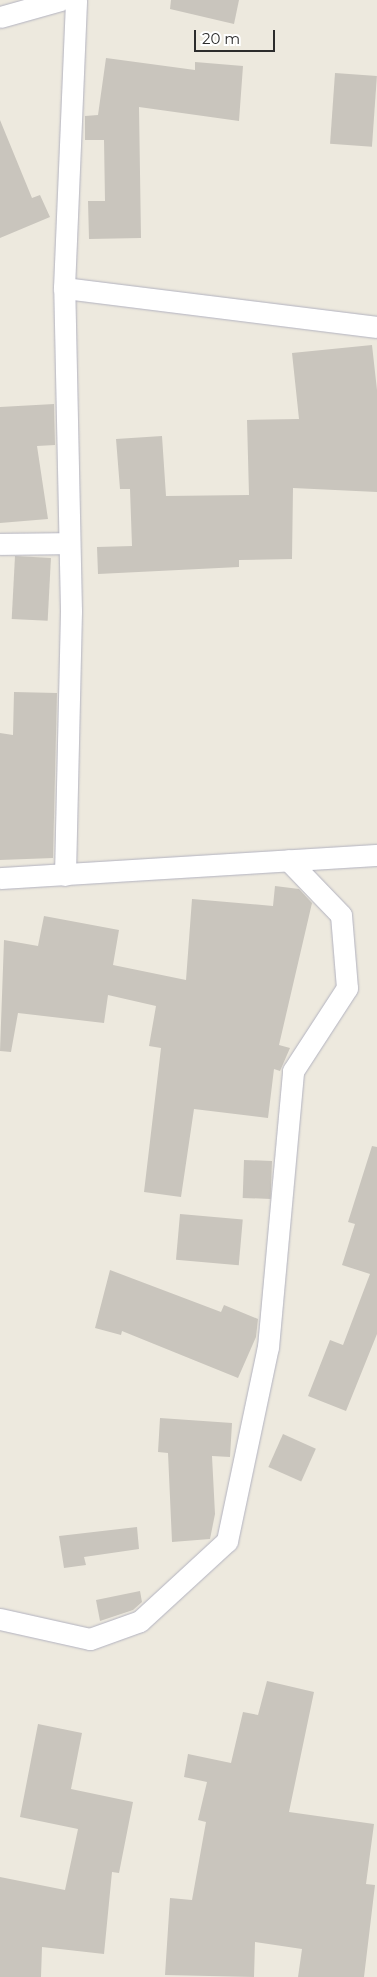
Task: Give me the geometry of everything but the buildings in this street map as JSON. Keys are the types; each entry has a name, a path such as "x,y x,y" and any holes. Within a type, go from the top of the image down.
{"street":[{"path":"0,17 61,0"},
{"path":"65,875 69,543 64,288 76,0"},
{"path":"64,288 377,327"},
{"path":"0,544 69,543"},
{"path":"0,878 377,855"},
{"path":"0,1619 90,1639 140,1621 227,1541 268,1347 293,1071 347,988 341,915 288,860"}]}
